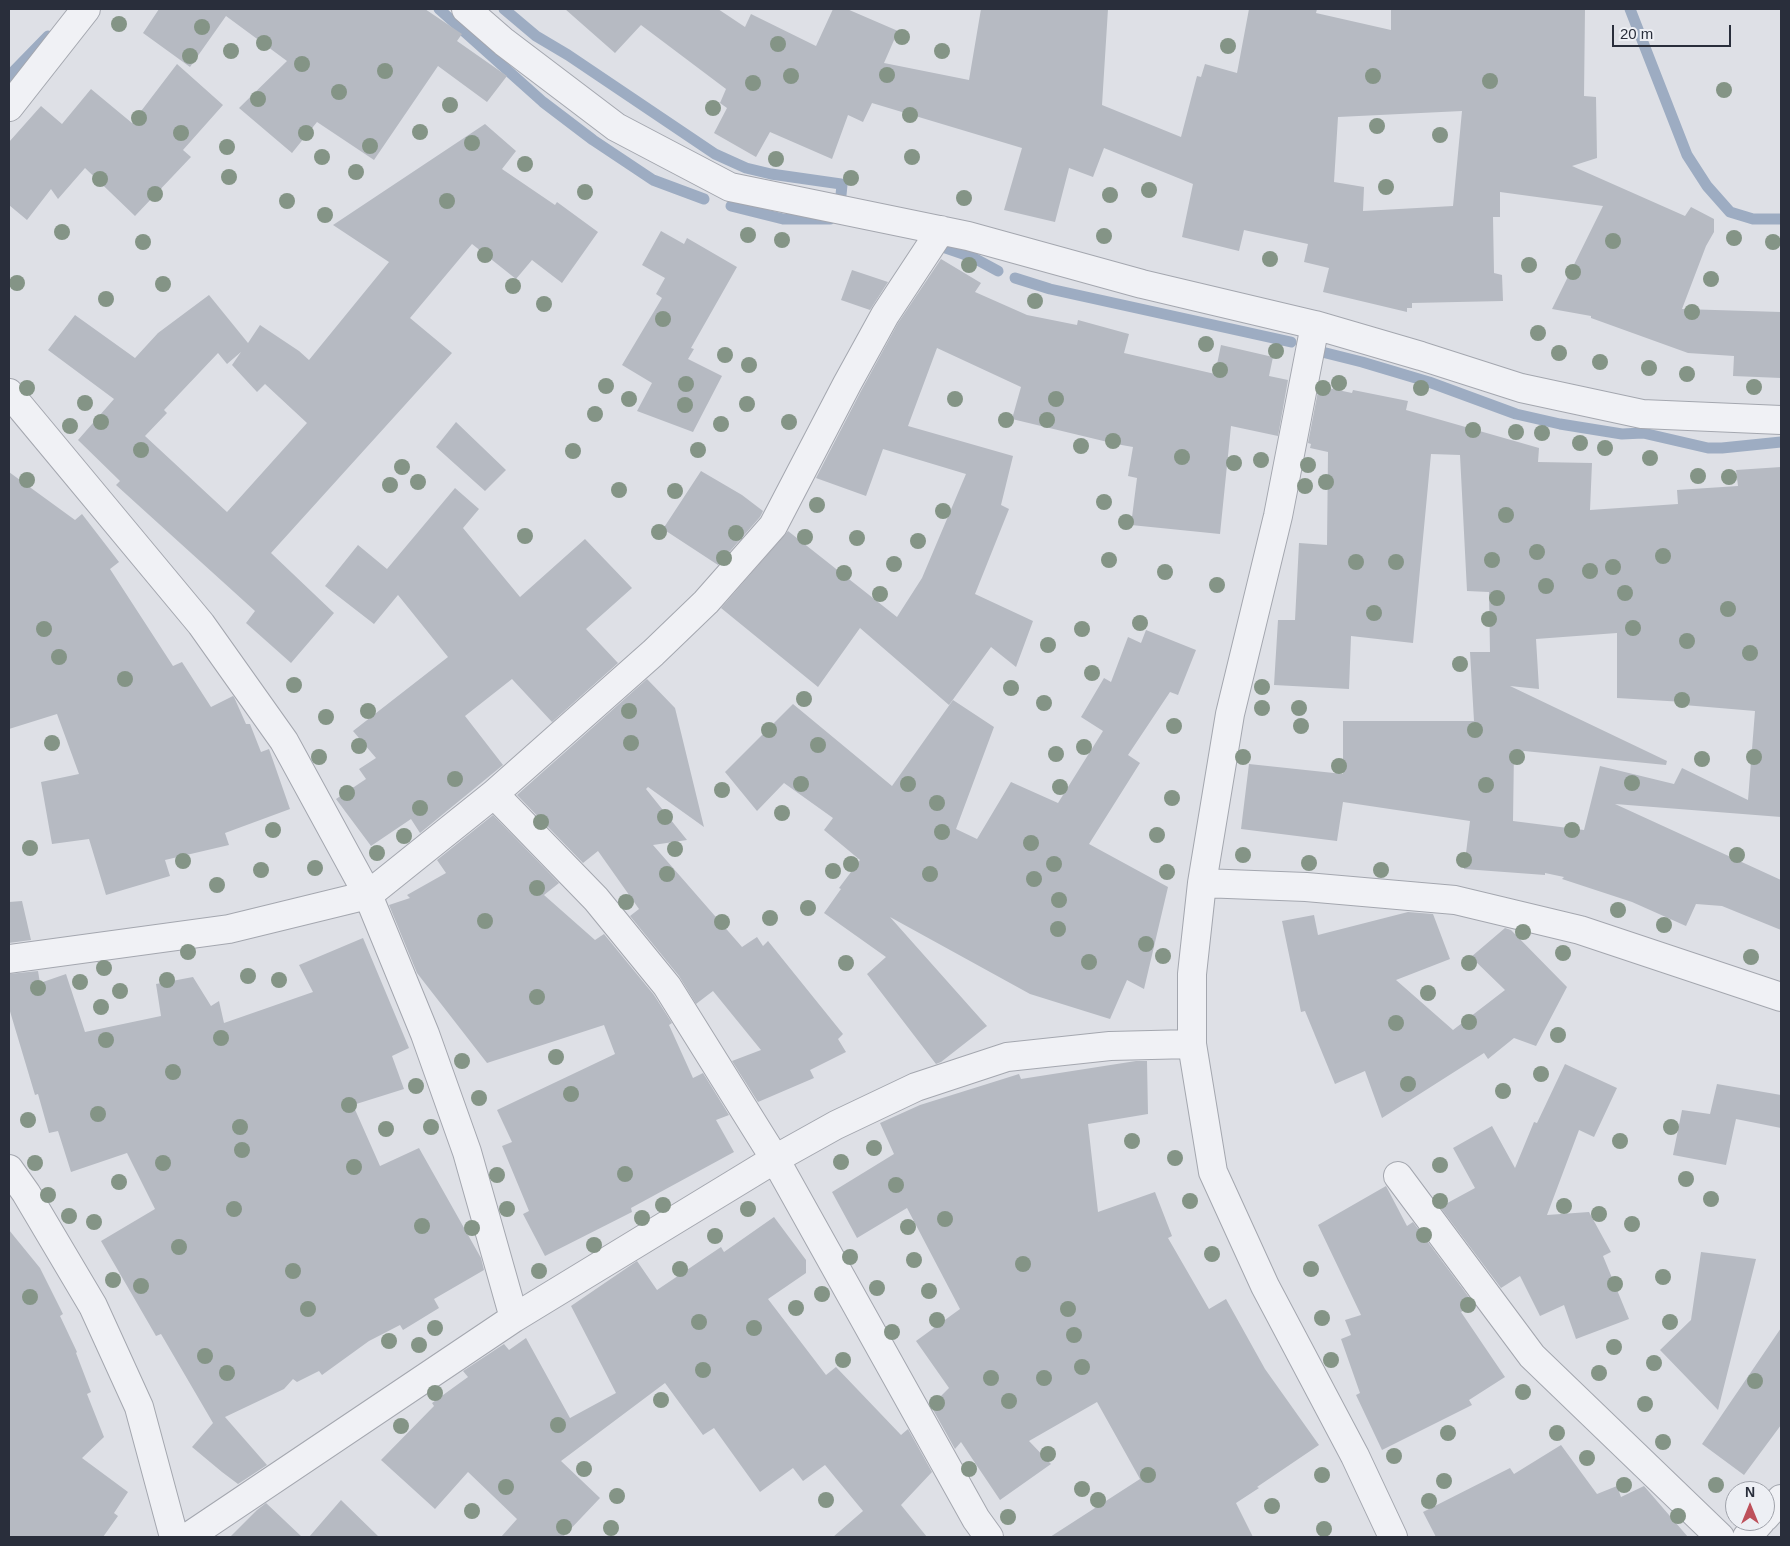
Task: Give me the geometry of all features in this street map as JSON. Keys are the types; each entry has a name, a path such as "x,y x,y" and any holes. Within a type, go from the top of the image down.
{"street":[{"path":"9,108 86,9"},
{"path":"466,9 504,42 616,127 730,188 968,236 1142,284 1315,326 1421,356 1521,388 1642,414 1781,420"},
{"path":"9,959 229,929 368,895 494,794 653,652 706,602 773,526 885,315 941,230"},
{"path":"1315,326 1278,516 1230,714 1202,883 1192,974 1192,1044 1212,1172 1265,1286 1355,1456 1393,1537"},
{"path":"9,393 201,624 284,742 368,895 425,1034 467,1152 514,1318"},
{"path":"494,794 596,899 667,986 775,1160 971,1510 990,1537"},
{"path":"1202,883 1306,887 1455,900 1580,930 1781,997"},
{"path":"188,1537 514,1318 836,1125 916,1087 1007,1057 1110,1046 1192,1044"},
{"path":"9,1169 93,1306 139,1407 174,1537"},
{"path":"1398,1176 1532,1356 1720,1537"}],"building":[{"path":"159,9 425,9 462,34 457,41 507,76 487,102 438,66 374,160 317,122 292,153 239,108 287,61 226,16 190,67 143,33"},
{"path":"565,9 718,9 745,27 751,14 816,46 833,9 847,9 898,31 884,63 969,80 981,9 1108,9 1102,105 1181,137 1197,76 1201,77 1205,64 1237,73 1249,9 1317,9 1316,13 1391,30 1391,9 1585,9 1584,96 1596,97 1597,158 1572,166 1685,216 1691,207 1714,219 1714,232 1706,246 1682,309 1781,312 1781,378 1733,376 1734,356 1688,353 1591,318 1591,316 1552,309 1603,206 1500,192 1500,217 1493,217 1494,273 1502,275 1503,301 1412,303 1412,308 1407,308 1407,312 1323,292 1329,268 1304,262 1308,244 1244,230 1239,251 1182,237 1193,184 1104,148 1093,177 1069,168 1055,222 1004,210 1022,148 872,103 863,122 848,115 832,159 770,132 756,157 714,133 727,108 720,103 726,89 641,25 615,53","holes":["1462,111 1453,206 1363,211 1364,187 1334,182 1338,117"]},
{"path":"177,64 223,105 183,150 191,157 135,216 85,168 58,199 51,189 27,220 9,205 9,142 41,106 62,124 91,89 132,123"},
{"path":"485,124 516,151 502,169 555,205 557,202 598,232 562,283 532,260 516,279 472,244 410,318 452,353 271,553 334,613 291,663 246,623 255,611 116,485 120,481 78,440 114,399 48,350 75,315 135,358 158,333 209,295 248,343 260,325 299,351 309,360 389,262 333,225","holes":["241,352 232,365 257,392 265,384 307,423 227,512 145,436 167,413 164,410 218,353 227,364"]},
{"path":"661,231 684,244 687,238 737,267 691,348 694,349 688,359 722,376 693,432 637,411 652,383 622,365 662,298 656,294 665,278 642,265"},
{"path":"941,259 981,283 975,292 1027,315 1077,325 1078,320 1129,334 1124,353 1215,374 1221,345 1273,357 1269,376 1288,380 1278,436 1231,426 1220,534 1131,525 1137,478 1128,476 1133,447 1012,419 1021,387 937,348 908,426 1013,456 1001,505 1009,509 975,594 1033,621 1016,667 991,647 949,705 860,628 818,687 721,608 788,531 897,617 922,578 966,474 883,449 866,496 816,478 898,323"},
{"path":"852,270 888,282 870,310 841,300"},
{"path":"1319,386 1352,393 1353,390 1408,401 1406,410 1539,448 1538,462 1592,463 1590,510 1678,504 1677,490 1738,486 1736,470 1781,467 1781,817 1615,804 1781,880 1781,930 1722,906 1696,904 1686,926 1632,902 1562,879 1564,877 1545,873 1545,875 1464,869 1470,821 1343,802 1337,841 1241,829 1249,764 1343,774 1343,721 1474,721 1470,652 1490,652 1489,592 1467,591 1460,455 1431,454 1413,643 1351,636 1349,689 1274,685 1278,620 1295,620 1299,543 1327,545 1328,452 1310,448 1311,444 1308,443","holes":["1617,633 1617,698 1684,702 1684,705 1755,711 1748,800 1682,768 1674,784 1600,766 1584,830 1513,821 1514,750 1666,765 1667,761 1510,686 1539,689 1536,639"]},
{"path":"456,422 506,470 485,491 436,447"},
{"path":"701,471 742,495 763,511 760,517 718,565 663,529"},
{"path":"9,472 75,520 82,514 119,562 110,569 173,666 182,662 211,707 234,697 246,724 250,724 261,752 269,749 290,809 225,833 229,845 165,860 170,876 106,895 89,839 52,844 41,782 79,774 57,714 9,729"},
{"path":"455,488 479,509 463,528 520,597 585,539 632,588 586,629 618,663 552,722 512,679 465,716 503,765 420,833 411,819 371,846 336,799 366,779 359,769 376,758 353,731 448,657 398,595 374,624 325,586 358,545 387,569"},
{"path":"1146,630 1196,650 1178,695 1170,692 1128,755 1140,763 1089,844 1168,887 1144,989 1127,980 1110,1019 1030,994 890,917 987,1026 936,1064 867,974 886,957 824,913 841,889 839,888 860,860 824,830 833,818 784,783 757,811 725,772 793,704 892,786 953,700 994,727 956,829 977,839 1011,782 1058,803 1103,731 1081,717 1104,678 1111,682 1128,637 1141,643"},
{"path":"647,679 675,708 704,827 648,787 646,789 687,840 653,845 742,947 757,937 763,946 768,941 843,1034 838,1039 846,1052 810,1070 814,1078 758,1102 732,1061 761,1050 713,991 696,1004 679,976 630,916 639,909 598,851 583,863 517,795"},
{"path":"493,815 559,883 544,895 595,940 604,934 654,995 672,1023 669,1025 693,1078 703,1073 729,1115 716,1120 734,1152 631,1208 632,1212 545,1256 523,1214 529,1211 502,1146 512,1142 497,1110 615,1054 604,1025 487,1063 417,973 389,905 410,898 407,895 446,873 437,860"},
{"path":"22,901 31,940 9,943 9,902"},
{"path":"1408,912 1433,914 1450,959 1396,980 1453,1030 1505,990 1471,957 1505,928 1511,930 1567,987 1536,1046 1514,1038 1488,1059 1484,1053 1382,1118 1365,1071 1335,1084 1305,1011 1301,1012 1282,921 1314,915 1318,935"},
{"path":"363,938 409,1048 392,1056 404,1089 353,1105 380,1166 419,1148 481,1258 484,1270 434,1299 439,1308 403,1330 400,1325 369,1341 322,1375 319,1371 297,1382 293,1379 284,1389 225,1417 267,1465 238,1484 192,1447 213,1423 161,1334 156,1336 101,1241 155,1209 127,1153 71,1172 58,1131 49,1133 38,1094 35,1095 9,1008 9,974 38,971 40,983 66,974 85,1032 161,1016 156,984 193,977 211,1006 219,1001 224,1023 313,992 299,965"},
{"path":"1136,1061 1147,1061 1148,1114 1088,1124 1098,1212 1155,1192 1172,1236 1168,1238 1209,1309 1226,1299 1265,1369 1319,1445 1236,1503 1253,1537 1050,1537 1140,1479 1097,1402 1029,1441 1051,1464 1000,1500 961,1442 955,1449 931,1406 949,1388 916,1341 960,1309 907,1208 857,1238 832,1192 894,1154 880,1123 920,1105 1019,1074 1021,1079"},
{"path":"1565,1064 1617,1088 1594,1137 1579,1130 1547,1215 1589,1212 1611,1252 1603,1256 1629,1319 1576,1339 1564,1305 1540,1316 1520,1276 1501,1288 1440,1207 1475,1188 1453,1148 1492,1126 1515,1168 1534,1122 1537,1123"},
{"path":"1717,1084 1781,1095 1781,1128 1736,1119 1726,1165 1673,1155 1682,1110 1710,1114"},
{"path":"1386,1186 1407,1226 1413,1222 1474,1304 1461,1312 1505,1377 1469,1400 1472,1405 1382,1450 1356,1395 1360,1393 1341,1339 1351,1335 1345,1320 1361,1315 1318,1225"},
{"path":"774,1217 806,1260 806,1273 768,1299 826,1375 836,1367 901,1435 908,1429 932,1472 901,1505 927,1537 833,1537 863,1511 825,1465 803,1481 793,1468 760,1492 714,1428 703,1435 665,1383 561,1461 600,1498 563,1537 501,1537 517,1519 468,1472 435,1509 381,1460 434,1406 432,1403 468,1377 463,1371 504,1344 509,1350 526,1338 570,1418 616,1393 571,1306 637,1261 657,1290 721,1247 724,1252"},
{"path":"9,1230 40,1268 63,1314 60,1316 77,1352 91,1392 87,1394 104,1437 82,1458 128,1492 114,1513 118,1516 103,1537 9,1537"},
{"path":"1701,1252 1756,1259 1718,1410 1660,1350 1691,1320"},
{"path":"1781,1328 1781,1425 1744,1475 1702,1444"},
{"path":"1561,1445 1597,1494 1617,1486 1621,1497 1644,1486 1688,1537 1436,1537 1423,1512 1510,1468 1514,1474"},
{"path":"341,1500 379,1537 309,1537"},
{"path":"266,1503 302,1537 230,1537 257,1510"}],"waterway":[{"path":"439,9 543,102 593,140 653,180 704,199"},
{"path":"504,9 536,36 568,55 715,154 746,168 771,174 841,184 841,195"},
{"path":"1630,9 1687,155 1707,186 1730,212 1753,219 1781,219"},
{"path":"9,76 48,36"},
{"path":"731,206 783,219 830,219"},
{"path":"931,243 972,257 998,271"},
{"path":"1015,278 1050,289 1291,342"},
{"path":"1322,352 1429,382 1516,414 1560,424 1622,434 1643,433 1708,448 1781,442"}]}
